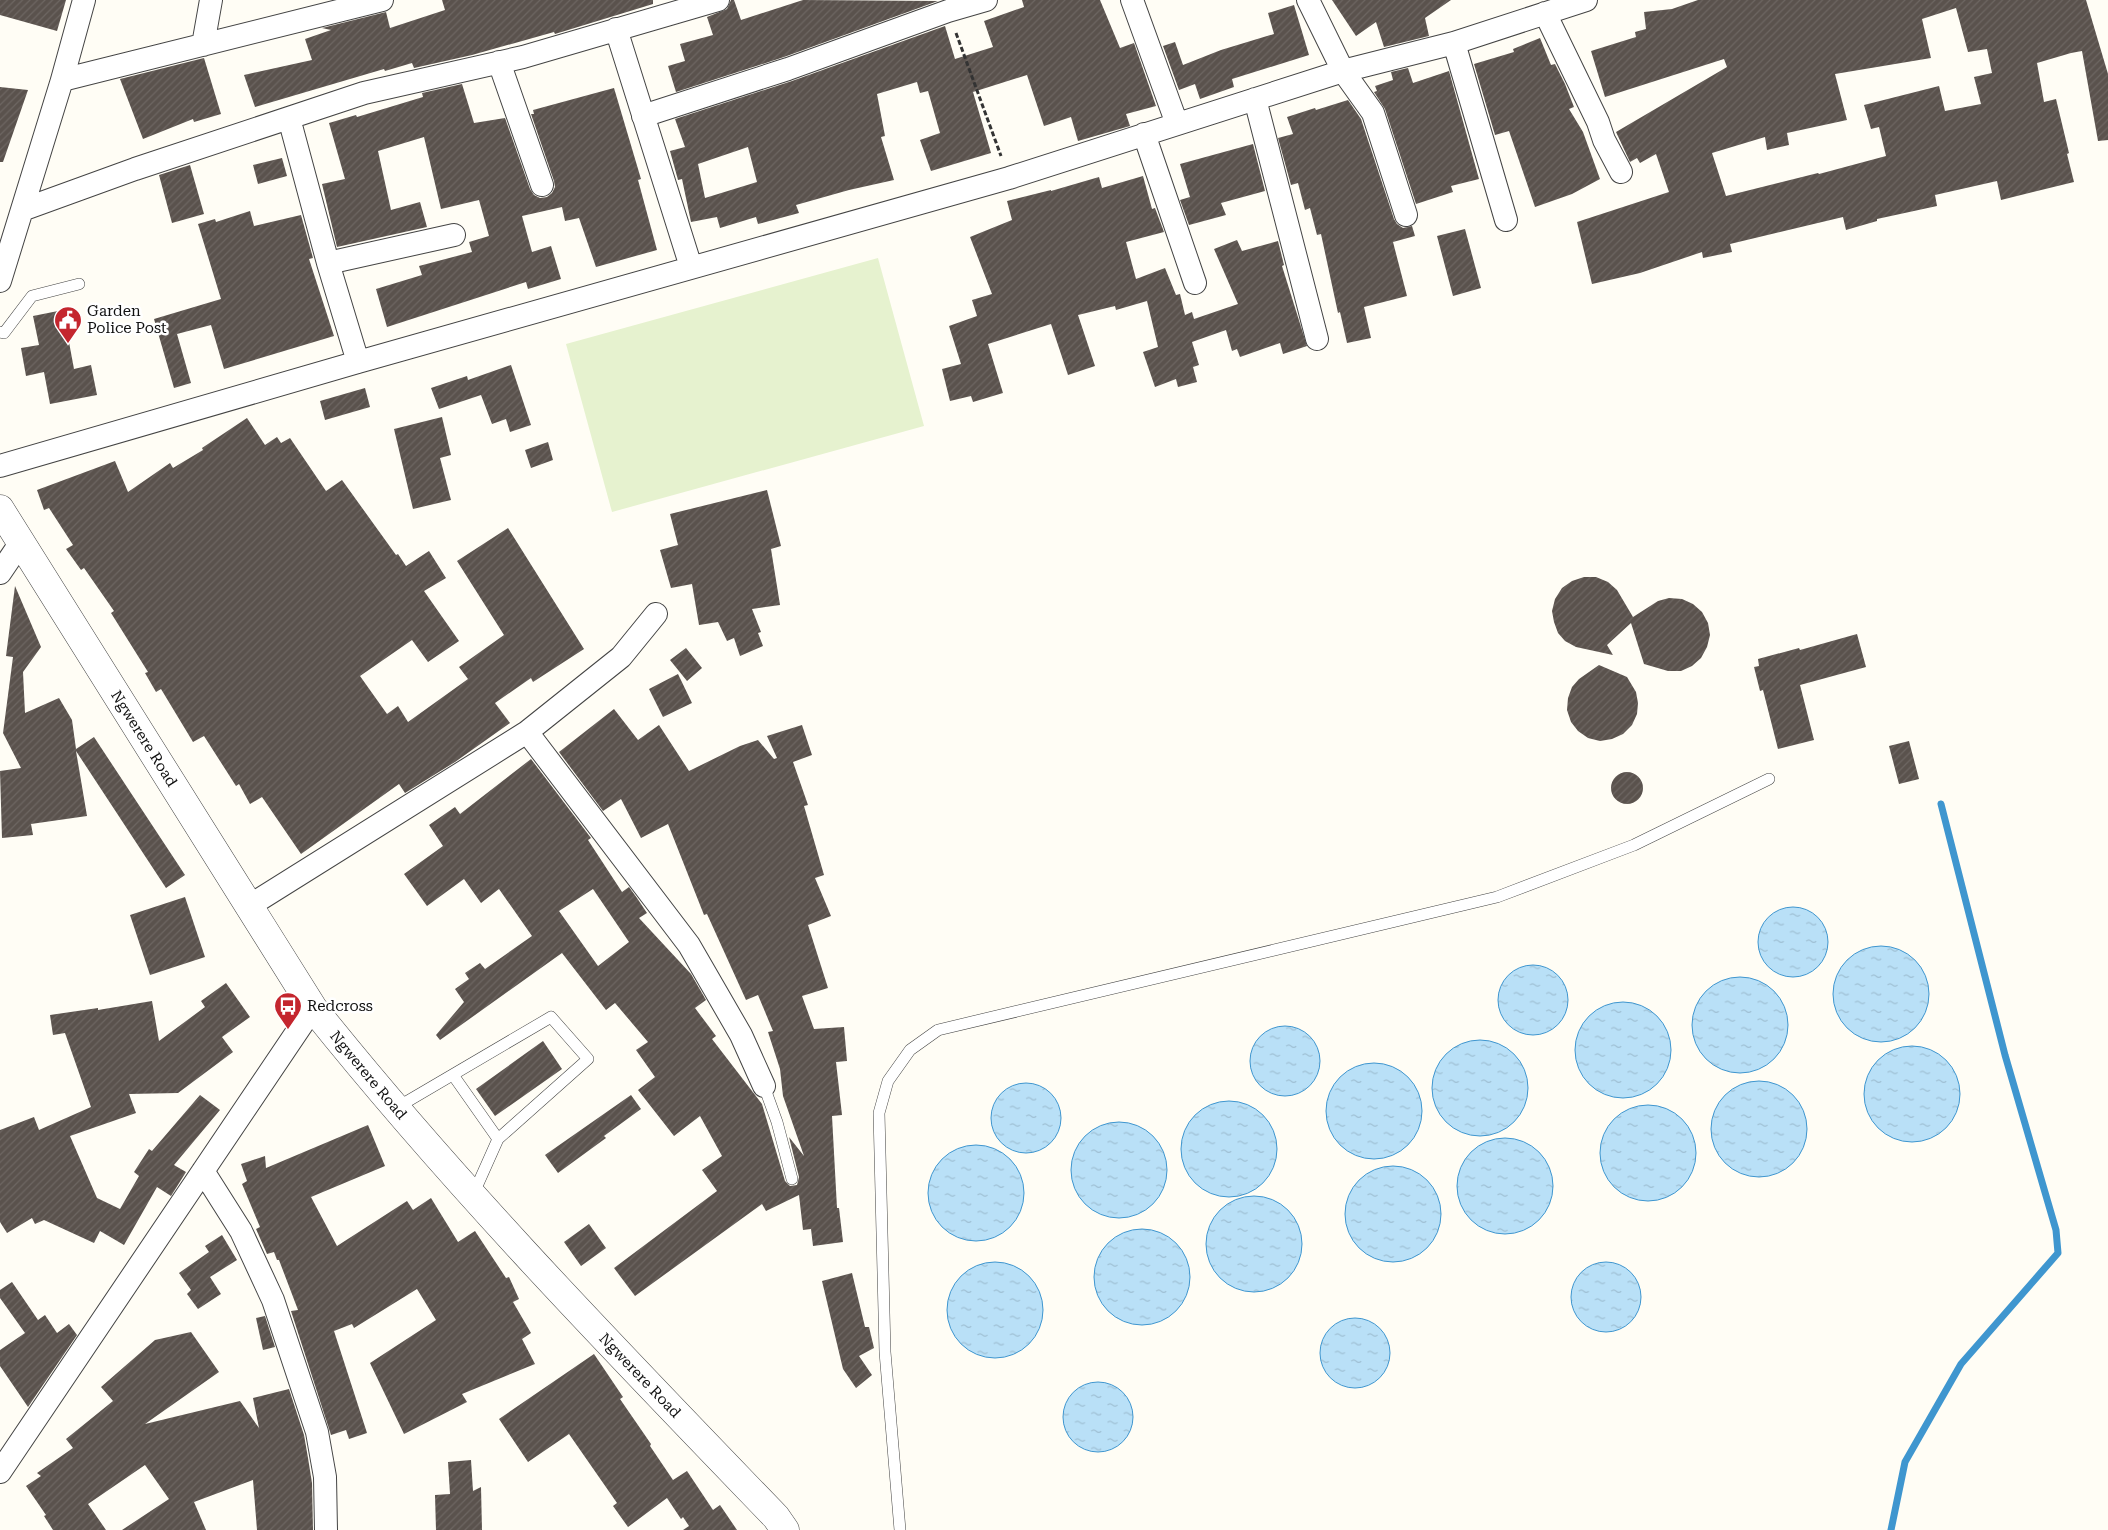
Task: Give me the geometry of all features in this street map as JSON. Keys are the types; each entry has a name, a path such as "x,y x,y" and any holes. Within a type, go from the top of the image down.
{"street":[{"path":"0,281 62,80 84,0"},
{"path":"203,45 211,0"},
{"path":"62,80 382,0"},
{"path":"22,210 135,169 364,93 499,62 718,0"},
{"path":"643,116 788,70 947,6 986,0"},
{"path":"1132,0 1177,124"},
{"path":"1308,0 1343,71 1373,113 1406,215"},
{"path":"0,466 358,362 1009,178 1343,71 1454,43 1586,0"},
{"path":"1545,13 1598,122 1604,140 1621,172"},
{"path":"616,29 691,267"},
{"path":"1454,43 1506,220"},
{"path":"499,62 542,185"},
{"path":"1256,99 1317,339"},
{"path":"289,118 328,263 358,362"},
{"path":"1144,134 1195,283"},
{"path":"328,263 454,235"},
{"name":"Ngwerere Road","path":"0,509 313,1008 361,1068 564,1297 769,1510 785,1530"},
{"path":"0,573 21,542"},
{"path":"249,906 527,732 621,656 656,614"},
{"path":"527,732 689,945 741,1035 764,1086"},
{"path":"0,1472 313,1008"},
{"path":"203,1171 241,1231 273,1300 316,1432 325,1477 326,1530"}],"lane":[{"path":"0,332 4,333 32,296 79,284"},
{"path":"900,1530 885,1352 879,1113 888,1081 910,1050 938,1030 1498,898 1634,845 1769,779"},
{"path":"396,1108 551,1017 588,1059 498,1139 473,1195"},
{"path":"453,1075 498,1139"},
{"path":"764,1086 777,1122 792,1179"}],"path":[{"path":"947,6 1009,178"}],"green space":[{"path":"878,258 924,426 612,512 566,344"}],"water":[{"path":"1800,907 1813,913 1822,922 1826,928 1828,942 1826,956 1818,967 1807,975 1786,977 1779,975 1768,967 1760,956 1758,935 1760,928 1768,917 1779,909"},
{"path":"1881,946 1899,950 1915,960 1925,976 1929,994 1925,1012 1915,1028 1899,1038 1881,1042 1863,1038 1847,1028 1837,1012 1833,994 1837,976 1847,960 1863,950"},
{"path":"1540,965 1553,971 1562,980 1566,986 1568,1000 1566,1014 1558,1025 1547,1033 1526,1035 1519,1033 1508,1025 1500,1014 1498,993 1500,986 1508,975 1519,967"},
{"path":"1740,977 1758,981 1774,991 1784,1007 1788,1025 1784,1043 1774,1059 1758,1069 1740,1073 1722,1069 1706,1059 1696,1043 1692,1025 1696,1007 1706,991 1722,981"},
{"path":"1623,1002 1641,1006 1657,1016 1667,1032 1671,1050 1667,1068 1657,1084 1641,1094 1623,1098 1605,1094 1589,1084 1579,1068 1575,1050 1579,1032 1589,1016 1605,1006"},
{"path":"1292,1026 1305,1032 1314,1041 1318,1047 1320,1061 1318,1075 1310,1086 1299,1094 1278,1096 1271,1094 1260,1086 1252,1075 1250,1054 1252,1047 1260,1036 1271,1028"},
{"path":"1480,1040 1498,1044 1514,1054 1524,1070 1528,1088 1524,1106 1514,1122 1498,1132 1480,1136 1462,1132 1446,1122 1436,1106 1432,1088 1436,1070 1446,1054 1462,1044"},
{"path":"1912,1046 1930,1050 1946,1060 1956,1076 1960,1094 1956,1112 1946,1128 1930,1138 1912,1142 1894,1138 1878,1128 1868,1112 1864,1094 1868,1076 1878,1060 1894,1050"},
{"path":"1374,1063 1392,1067 1408,1077 1418,1093 1422,1111 1418,1129 1408,1145 1392,1155 1374,1159 1356,1155 1340,1145 1330,1129 1326,1111 1330,1093 1340,1077 1356,1067"},
{"path":"1759,1081 1777,1085 1793,1095 1803,1111 1807,1129 1803,1147 1793,1163 1777,1173 1759,1177 1741,1173 1725,1163 1715,1147 1711,1129 1715,1111 1725,1095 1741,1085"},
{"path":"1033,1083 1046,1089 1055,1098 1059,1104 1061,1118 1059,1132 1051,1143 1040,1151 1019,1153 1012,1151 1001,1143 993,1132 991,1111 993,1104 1001,1093 1012,1085"},
{"path":"1229,1101 1247,1105 1263,1115 1273,1131 1277,1149 1273,1167 1263,1183 1247,1193 1229,1197 1211,1193 1195,1183 1185,1167 1181,1149 1185,1131 1195,1115 1211,1105"},
{"path":"1648,1105 1666,1109 1682,1119 1692,1135 1696,1153 1692,1171 1682,1187 1666,1197 1648,1201 1630,1197 1614,1187 1604,1171 1600,1153 1604,1135 1614,1119 1630,1109"},
{"path":"1119,1122 1137,1126 1153,1136 1163,1152 1167,1170 1163,1188 1153,1204 1137,1214 1119,1218 1101,1214 1085,1204 1075,1188 1071,1170 1075,1152 1085,1136 1101,1126"},
{"path":"1505,1138 1523,1142 1539,1152 1549,1168 1553,1186 1549,1204 1539,1220 1523,1230 1505,1234 1487,1230 1471,1220 1461,1204 1457,1186 1461,1168 1471,1152 1487,1142"},
{"path":"976,1145 994,1149 1010,1159 1020,1175 1024,1193 1020,1211 1010,1227 994,1237 976,1241 958,1237 942,1227 932,1211 928,1193 932,1175 942,1159 958,1149"},
{"path":"1393,1166 1411,1170 1427,1180 1437,1196 1441,1214 1437,1232 1427,1248 1411,1258 1393,1262 1375,1258 1359,1248 1349,1232 1345,1214 1349,1196 1359,1180 1375,1170"},
{"path":"1254,1196 1272,1200 1288,1210 1298,1226 1302,1244 1298,1262 1288,1278 1272,1288 1254,1292 1236,1288 1220,1278 1210,1262 1206,1244 1210,1226 1220,1210 1236,1200"},
{"path":"1142,1229 1160,1233 1176,1243 1186,1259 1190,1277 1186,1295 1176,1311 1160,1321 1142,1325 1124,1321 1108,1311 1098,1295 1094,1277 1098,1259 1108,1243 1124,1233"},
{"path":"995,1262 1013,1266 1029,1276 1039,1292 1043,1310 1039,1328 1029,1344 1013,1354 995,1358 977,1354 961,1344 951,1328 947,1310 951,1292 961,1276 977,1266"},
{"path":"1613,1262 1626,1268 1635,1277 1639,1283 1641,1297 1639,1311 1631,1322 1620,1330 1599,1332 1592,1330 1581,1322 1573,1311 1571,1290 1573,1283 1581,1272 1592,1264"},
{"path":"1362,1318 1375,1324 1384,1333 1388,1339 1390,1353 1388,1367 1380,1378 1369,1386 1348,1388 1341,1386 1330,1378 1322,1367 1320,1346 1322,1339 1330,1328 1341,1320"},
{"path":"1105,1382 1118,1388 1127,1397 1131,1403 1133,1417 1131,1431 1123,1442 1112,1450 1091,1452 1084,1450 1073,1442 1065,1431 1063,1410 1065,1403 1073,1392 1084,1384"}],"building":[{"path":"0,0 66,0 57,31 0,15"},
{"path":"442,0 653,0 653,4 555,34 554,32 472,55 414,68 412,63 385,71 384,69 255,107 244,75 312,60 305,39 331,30 322,28 386,12 390,28 445,10"},
{"path":"731,0 734,0 741,20 803,0 938,1 784,57 676,92 668,66 685,61 680,44 713,35 707,17 727,9"},
{"path":"1022,0 1100,0 1120,48 1134,43 1156,106 1126,114 1130,126 1078,141 1071,117 1044,126 1027,75 973,92 991,153 931,171 920,140 940,133 928,91 920,93 917,82 877,94 885,136 881,137 894,180 796,205 799,213 758,224 756,217 720,228 717,217 691,222 682,179 678,180 670,151 685,147 675,119 792,81 945,26 955,59 993,47 984,21 1024,7","holes":["748,147 757,182 705,198 698,164"]},
{"path":"1332,0 1451,0 1425,18 1429,36 1384,47 1376,22 1356,36"},
{"path":"1698,0 2086,0 2108,74 2108,140 2098,141 2082,51 2071,53 2037,63 2044,102 2056,99 2074,182 2001,200 1997,181 1935,195 1937,206 1877,219 1877,221 1846,230 1843,217 1730,244 1732,252 1703,258 1702,252 1640,273 1592,284 1577,222 1669,192 1656,154 1640,163 1637,158 1630,162 1616,132 1727,67 1724,59 1605,97 1591,51 1636,37 1635,32 1646,29 1644,12 1672,9","holes":["1956,8 1968,52 1987,49 1992,73 1974,77 1981,104 1945,111 1939,86 1864,105 1871,129 1879,127 1886,156 1726,196 1712,153 1765,137 1767,150 1789,145 1787,133 1847,120 1835,74 1931,58 1922,19"]},
{"path":"1294,5 1309,55 1232,79 1234,87 1200,99 1195,84 1179,90 1163,46 1175,42 1183,65 1221,50 1274,34 1268,13"},
{"path":"1540,38 1551,65 1555,64 1565,84 1574,107 1569,109 1583,132 1600,179 1572,194 1535,207 1509,131 1495,135 1474,64 1514,52 1513,49"},
{"path":"204,58 221,114 194,122 193,119 143,139 120,79"},
{"path":"1408,68 1413,83 1449,71 1479,179 1451,186 1453,192 1416,204 1385,109 1374,92 1377,91 1375,86 1393,80 1391,72"},
{"path":"462,84 474,123 505,118 530,189 534,195 540,198 547,197 555,187 531,114 534,114 533,110 614,88 641,179 638,180 657,250 596,267 579,218 565,221 562,207 522,216 532,252 551,246 561,279 528,289 526,282 387,327 376,289 422,275 419,266 472,252 469,242 489,236 479,200 441,209 424,137 378,151 391,210 420,202 427,227 337,247 322,184 345,179 329,123 356,115 357,117 423,97 422,93"},
{"path":"0,87 28,90 3,162 0,162"},
{"path":"1348,100 1361,119 1394,219 1403,228 1412,226 1415,236 1393,242 1407,296 1364,307 1371,338 1347,343 1340,312 1338,313 1321,234 1317,235 1310,208 1305,210 1298,183 1291,185 1278,138 1293,134 1287,117"},
{"path":"1253,144 1265,191 1221,203 1226,215 1189,225 1180,200 1190,197 1180,164"},
{"path":"282,158 287,176 258,184 253,165"},
{"path":"190,165 204,214 172,223 159,175"},
{"path":"1143,176 1152,209 1155,208 1164,232 1126,242 1136,279 1165,268 1176,295 1180,294 1185,315 1192,312 1194,319 1238,304 1214,249 1237,240 1242,251 1278,241 1284,265 1282,266 1307,346 1283,354 1280,343 1240,357 1237,349 1232,351 1226,330 1192,342 1199,365 1193,367 1197,382 1178,387 1176,379 1155,387 1143,352 1158,347 1147,301 1116,310 1115,306 1078,315 1095,366 1068,375 1051,324 988,344 1003,393 973,402 971,396 950,401 942,369 961,364 949,326 977,316 972,300 992,294 970,237 1012,220 1007,201 1099,177 1102,188"},
{"path":"250,211 254,226 301,215 313,258 309,259 334,336 224,369 211,325 177,334 191,383 174,388 154,319 221,299 198,224 215,219 216,222"},
{"path":"1465,229 1481,288 1453,296 1437,236"},
{"path":"63,310 74,369 91,365 97,395 50,404 44,372 26,376 21,348 39,345 33,316"},
{"path":"511,365 531,425 510,432 506,419 492,424 481,395 439,409 431,388 467,376 468,380"},
{"path":"365,388 370,407 325,420 320,401"},
{"path":"442,417 451,455 440,458 451,500 413,509 394,429"},
{"path":"247,418 265,445 277,437 281,443 290,438 326,491 342,480 406,566 429,551 446,578 424,591 459,641 428,662 412,640 360,676 387,714 398,706 408,722 468,679 459,667 504,635 457,561 508,528 584,649 533,682 531,678 495,703 510,723 455,762 405,793 399,784 301,854 262,797 250,804 239,784 236,786 204,736 193,742 161,689 156,692 145,673 148,672 111,613 114,611 84,568 81,570 66,549 73,545 49,508 44,510 37,490 115,461 128,492 170,463 173,468 203,450 202,448"},
{"path":"548,442 553,460 531,468 525,450"},
{"path":"767,490 781,546 771,549 780,605 752,609 761,632 758,633 763,646 740,656 734,638 727,641 718,622 699,625 692,584 671,588 660,550 678,545 670,514"},
{"path":"1584,577 1596,577 1608,582 1617,590 1633,617 1658,601 1669,598 1682,599 1693,604 1702,612 1708,623 1710,635 1707,647 1701,658 1692,666 1681,671 1668,671 1644,664 1631,623 1607,645 1613,655 1576,647 1565,641 1558,633 1554,622 1552,611 1555,599 1562,588 1572,581"},
{"path":"15,586 41,647 23,672 25,713 59,698 72,720 76,749 94,737 185,875 166,888 76,751 87,816 31,824 33,835 2,838 0,771 21,768 3,733 13,657 6,656"},
{"path":"1857,634 1866,667 1800,685 1814,740 1778,749 1763,690 1760,691 1754,667 1759,666 1758,659 1799,648 1800,650"},
{"path":"686,648 702,668 687,681 670,660"},
{"path":"1599,665 1627,677 1636,692 1638,703 1637,714 1632,725 1623,734 1612,739 1600,741 1588,738 1578,731 1571,722 1567,710 1568,698 1572,687 1579,679"},
{"path":"678,674 692,703 663,717 649,689"},
{"path":"614,709 638,740 659,725 689,771 740,746 758,740 774,759 777,758 767,736 802,725 812,755 793,762 808,805 804,806 824,875 815,878 831,916 808,925 828,988 802,996 814,1029 844,1027 847,1061 836,1062 842,1115 832,1116 837,1208 839,1208 843,1242 813,1246 811,1229 803,1230 799,1195 766,1211 762,1204 635,1296 614,1268 717,1191 702,1170 722,1156 700,1116 674,1136 638,1090 655,1077 636,1050 648,1042 615,1003 606,1010 562,953 440,1040 436,1035 464,1002 455,989 469,979 465,973 480,963 485,969 532,936 499,889 481,903 464,879 427,906 404,874 443,846 429,825 455,807 460,814 531,759 591,838 588,840 622,892 629,887 637,898 647,913 639,918 691,974 706,1000 695,1008 716,1036 712,1039 762,1104 785,1181 790,1186 797,1185 799,1177 789,1137 804,1156 783,1096 780,1069 768,1032 773,1031 758,995 746,1000 707,914 704,915 668,824 641,838 621,799 603,811 559,752","holes":["593,889 629,942 598,966 559,911"]},
{"path":"1909,741 1919,779 1899,784 1889,746"},
{"path":"1627,772 1638,777 1643,788 1638,799 1627,804 1616,799 1611,788 1616,777"},
{"path":"185,897 205,957 150,975 130,915"},
{"path":"226,983 250,1017 222,1037 233,1052 178,1093 129,1094 136,1113 70,1136 97,1198 120,1209 139,1176 134,1172 149,1149 152,1151 200,1095 220,1110 174,1165 186,1172 171,1196 157,1187 124,1245 100,1231 94,1243 44,1220 35,1224 32,1218 7,1233 0,1222 0,1130 34,1117 39,1130 91,1107 65,1033 53,1035 50,1015 98,1008 98,1010 152,1001 159,1041 205,1007 201,1001"},
{"path":"543,1041 562,1069 495,1116 476,1089"},
{"path":"631,1095 641,1109 604,1136 606,1138 558,1173 545,1155"},
{"path":"368,1125 385,1166 311,1197 337,1246 407,1201 413,1210 431,1198 458,1242 475,1231 506,1278 509,1277 519,1299 513,1302 531,1333 522,1339 535,1364 462,1394 467,1402 404,1434 370,1363 436,1320 417,1289 354,1328 352,1324 334,1331 367,1433 349,1439 346,1430 331,1435 291,1311 298,1310 279,1260 277,1260 274,1252 267,1254 256,1229 260,1227 242,1184 247,1181 241,1164 265,1156 266,1168"},
{"path":"589,1224 606,1248 581,1266 564,1242"},
{"path":"222,1235 237,1260 210,1277 221,1294 198,1309 187,1294 191,1290 179,1273 209,1252 205,1246"},
{"path":"852,1273 865,1327 869,1327 874,1348 859,1356 872,1375 856,1388 843,1369 822,1281"},
{"path":"12,1282 38,1320 45,1315 57,1333 69,1324 77,1335 28,1407 0,1366 0,1350 25,1333 0,1298 0,1290"},
{"path":"265,1316 275,1347 263,1350 256,1318"},
{"path":"191,1332 219,1372 145,1424 240,1401 259,1428 253,1398 289,1389 304,1435 308,1458 312,1483 313,1530 257,1530 253,1480 194,1502 206,1530 122,1530 169,1499 145,1465 88,1504 106,1530 53,1530 44,1516 46,1515 26,1486 41,1476 37,1473 73,1448 66,1439 113,1401 101,1387 155,1340"},
{"path":"594,1354 623,1397 620,1399 673,1480 687,1471 713,1510 720,1505 737,1530 683,1530 689,1526 683,1517 681,1519 667,1498 628,1527 613,1506 617,1503 569,1434 528,1462 499,1419"},
{"path":"471,1460 473,1491 481,1487 482,1530 436,1530 435,1495 450,1494 448,1462"}],"waterway":[{"path":"1891,1530 1905,1462 1961,1364 2058,1253 2056,1230 2005,1055 1941,804"}],"place":[{"name":"Garden Police Post","path":"68,344"},
{"name":"Redcross","path":"288,1030"}]}
